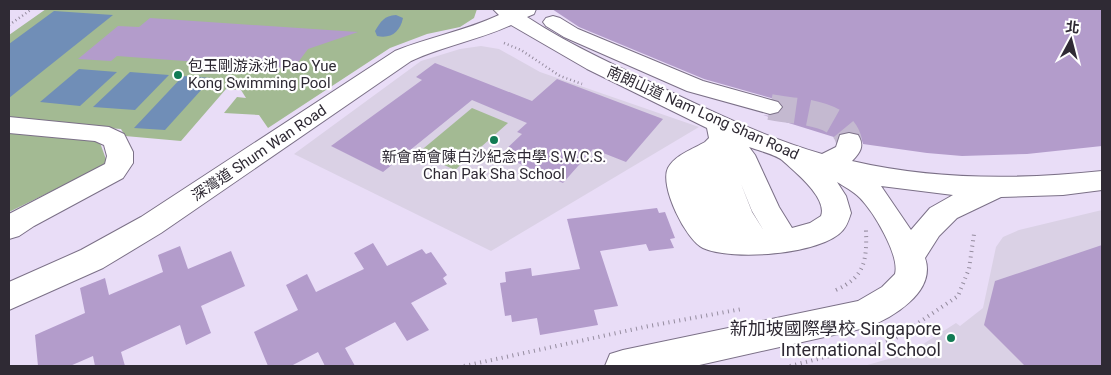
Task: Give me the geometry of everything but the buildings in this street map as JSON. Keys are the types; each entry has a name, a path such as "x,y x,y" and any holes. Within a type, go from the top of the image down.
{"street":[{"name":"深灣道 Shum Wan Road","path":"9,297 92,258 151,225 403,56 424,47 466,36 520,11"},
{"name":"南朗山道 Nam Long Shan Road","path":"520,11 585,61 713,142 789,153 882,177 956,186 996,188 1096,178"},
{"path":"520,11 695,86 770,107"},
{"name":"南朗山道 Nam Long Shan Road","path":"466,36 506,37 585,61"},
{"path":"695,86 711,100 713,142 738,214 742,243"},
{"path":"9,126 100,133 115,140 122,156 114,171 24,218 9,228"},
{"path":"822,163 840,158 848,150 849,141"},
{"path":"713,142 742,154 766,211 785,241"},
{"path":"713,142 682,166 680,171 690,209 705,234 714,240 742,243 785,241 826,230 834,224 837,215 836,204 828,190 789,153"},
{"name":"南朗山道 Nam Long Shan Road","path":"822,163 857,181 870,192 886,214 910,256"},
{"path":"622,366 865,314 900,292 912,272 910,256 931,225 940,216 953,207 996,188"}],"path":[{"path":"9,25 32,9"},
{"path":"830,292 851,285 865,264 865,220"},
{"path":"464,366 649,326 745,308"}],"shaded area":[{"name":"新會商會陳白沙紀念中學 S.W.C.S. Chan Pak Sha School","path":"481,46 499,49 540,72 699,127 491,251 294,154 421,61 460,49"},
{"path":"1102,210 1102,366 864,366 909,353 956,323 960,326 983,308 996,247 1003,237 1019,230"}],"green space":[{"name":"包玉剛游泳池 Pao Yue Kong Swimming Pool","path":"46,9 477,9 474,18 460,27 427,34 390,48 268,128 259,115 224,113 237,97 246,98 241,90 226,89 181,141 125,136 121,129 9,120 9,35"},
{"path":"472,108 508,123 455,170 418,153"},
{"path":"9,132 99,140 107,162 103,166 9,212"}],"water":[{"path":"54,11 113,15 9,98 9,44"},
{"path":"396,15 403,18 397,31 387,36 377,36 375,31 381,22 388,17"},
{"path":"79,69 117,72 80,106 40,102"},
{"path":"130,72 169,75 135,110 93,107"},
{"path":"183,76 212,78 165,130 134,128"}],"tunnel":[{"path":"770,107 828,118 845,131 849,141"}],"place":[{"name":"包玉剛游泳池 Pao Yue Kong Swimming Pool","path":"178,75"},
{"name":"新會商會陳白沙紀念中學 S.W.C.S. Chan Pak Sha School","path":"494,140"},
{"name":"新加坡國際學校 Singapore International School","path":"951,338"}]}
